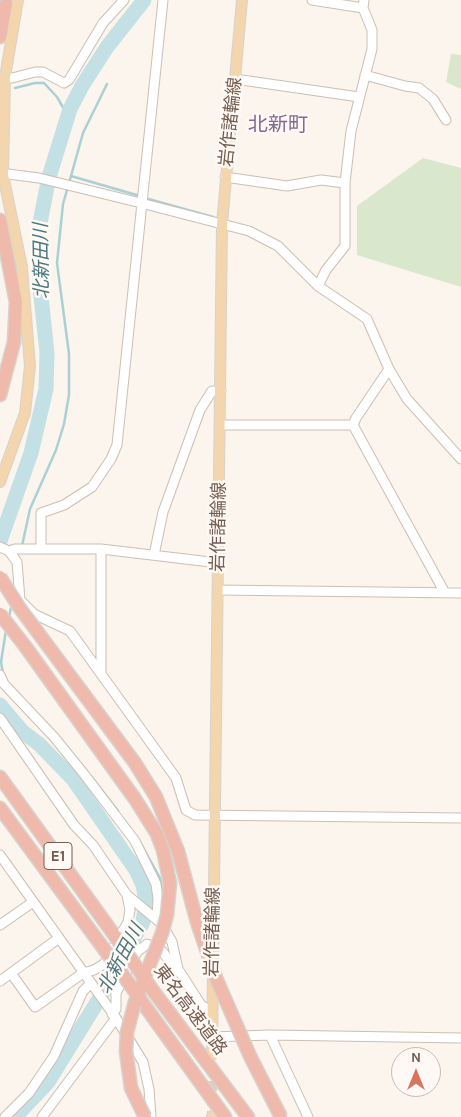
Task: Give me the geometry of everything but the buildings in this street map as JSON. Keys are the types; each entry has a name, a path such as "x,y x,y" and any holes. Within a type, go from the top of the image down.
{"highway":[{"path":"0,28 10,1"},
{"path":"0,36 10,1"},
{"path":"0,220 16,302 14,342 0,395"},
{"path":"0,577 19,607 135,764 156,797 178,851 197,922 216,978 250,1056 281,1117"},
{"path":"0,614 26,646 135,799 157,834 163,850 170,883 167,915 162,933 132,1009 126,1051 131,1088 145,1117"},
{"name":"東名高速道路","path":"0,777 154,992 248,1117"},
{"name":"東名高速道路","path":"0,808 142,1002 216,1117"}],"main road":[{"name":"岩作諸輪線","path":"212,1055 222,224 242,0"},
{"path":"0,482 25,413 30,366 22,267 2,174 10,1"}],"street":[{"path":"5,77 12,78 35,72 43,72 64,83 69,80 103,23 124,0"},
{"path":"41,549 39,516 41,513 64,505 92,487 115,452 163,0"},
{"path":"312,0 363,4 372,30 372,49 358,97 351,131 345,183 345,246 326,270 318,286"},
{"path":"365,75 393,84 420,88 433,99 446,120"},
{"path":"235,79 358,97"},
{"path":"2,174 59,182 222,224 249,232 278,246 318,286 367,319 389,369 407,399 425,422 461,459"},
{"path":"225,177 288,186 321,180 345,183"},
{"path":"389,369 356,418 354,425 445,593"},
{"path":"154,555 162,512 200,410 212,391 221,391"},
{"path":"220,425 354,425"},
{"path":"6,549 101,549 219,563"},
{"path":"6,549 17,562 20,600 34,614 70,631 176,778 186,810 195,815 214,816 461,818"},
{"path":"101,549 101,672"},
{"path":"218,590 461,593"},
{"path":"0,675 9,690 54,736 135,841 156,884 158,899 157,919"},
{"path":"0,718 74,825 93,845 127,894 157,919 172,942 178,969"},
{"path":"0,855 3,867 33,902 59,938 114,1016 143,1062 149,1090 151,1117"},
{"path":"11,973 36,1006 83,972 94,970 104,964 128,922 130,910 127,894"},
{"path":"0,925 33,902"},
{"path":"0,981 59,938"},
{"path":"42,1117 114,1016 116,993 138,952 148,944 162,951 178,969 201,1005 212,1012"},
{"path":"5,1117 29,1093 54,1056 83,991 90,984"},
{"path":"270,1035 308,1117"},
{"path":"212,1037 270,1035 461,1038"}],"green space":[{"path":"451,54 461,55 461,89 446,82"},
{"path":"423,158 461,168 461,287 357,255 357,206"}],"waterway":[{"name":"北新田川","path":"0,541 31,453 46,389 47,353 40,287 39,228 49,177 70,109 82,86 107,47 144,0"},
{"path":"15,88 35,83 44,83 57,97 68,116"},
{"path":"71,176 83,133 107,84"},
{"path":"22,546 30,509 56,450 64,424 69,395 69,354 57,263 63,204 71,176 140,196"},
{"path":"145,198 213,217"},
{"path":"9,617 12,603"},
{"path":"3,674 1,662 6,630"},
{"name":"北新田川","path":"0,705 23,732 39,744 73,779 136,870 143,885 146,901 143,922 104,991 48,1082 15,1117"},
{"path":"91,776 118,811"},
{"path":"140,842 160,878 163,896"}],"tunnel":[{"path":"212,1066 212,1116"}],"district":[{"name":"北新町","path":"278,125"}]}
